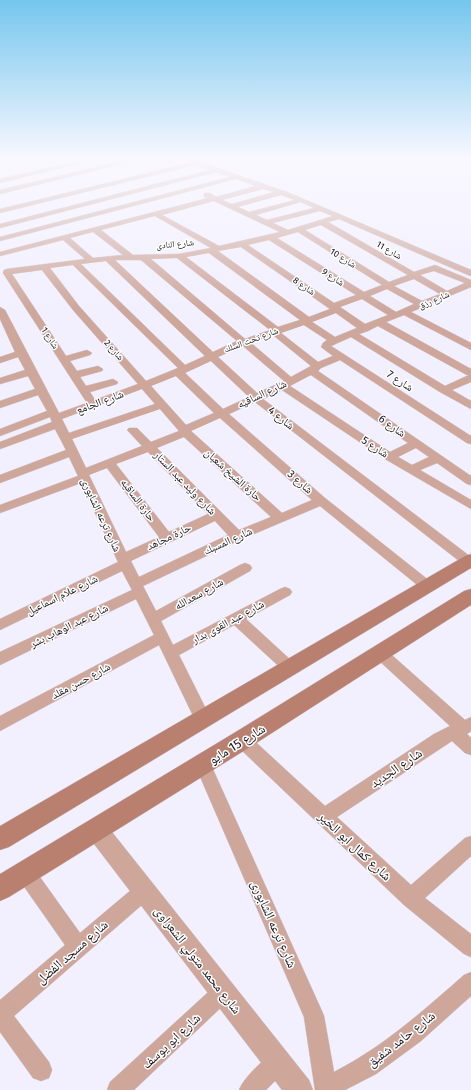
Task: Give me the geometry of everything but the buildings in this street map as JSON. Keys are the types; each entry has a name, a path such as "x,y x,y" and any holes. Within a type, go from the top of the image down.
{"main road":[{"path":"0,839 470,560"},
{"name":"شارع 15 مايو","path":"0,888 203,765 471,596"}],"street":[{"path":"0,226 63,210"},
{"path":"0,239 111,210"},
{"path":"0,254 172,210"},
{"path":"238,210 287,233"},
{"path":"248,215 266,210"},
{"path":"266,223 315,210"},
{"path":"326,210 471,273"},
{"path":"337,210 471,267"},
{"path":"156,214 215,250 334,341"},
{"name":"شارع النادى","path":"7,272 108,258 179,256 215,250 287,233 341,216"},
{"name":"شارع 11","path":"322,222 447,294"},
{"name":"شارع 10","path":"298,229 388,286 423,305"},
{"path":"95,230 131,257"},
{"name":"شارع 9","path":"270,237 396,316"},
{"path":"65,238 91,260"},
{"name":"شارع 8","path":"242,244 365,329"},
{"path":"403,253 416,249"},
{"name":"شارع 6","path":"179,256 275,331 315,368 416,443 471,481"},
{"name":"شارع 5","path":"143,257 244,342 286,383 389,457 471,505"},
{"name":"شارع 4","path":"108,258 256,398 284,421 470,560"},
{"name":"شارع 3","path":"74,262 181,370 221,413 321,501 426,585"},
{"name":"شارع 2","path":"44,266 76,308 185,431"},
{"name":"شارع تحت السلك","path":"145,385 213,356 227,348 306,321 362,296 429,269 435,268 471,284"},
{"name":"شارع 1","path":"7,272 93,404"},
{"name":"شارع رزق","path":"334,341 471,284"},
{"path":"406,312 471,347"},
{"name":"شارع ترعه الشابورى","path":"1,314 5,330 21,353 30,372 42,390 124,562 203,719"},
{"path":"380,323 471,373"},
{"path":"353,334 471,406"},
{"name":"شارع 7","path":"334,341 326,345 326,347 471,441"},
{"path":"0,360 21,353"},
{"path":"64,360 87,353"},
{"name":"شارع الساقيه","path":"0,509 83,476 109,463 185,431 340,357"},
{"path":"74,375 98,369"},
{"path":"0,381 30,372"},
{"path":"444,390 471,378"},
{"path":"84,390 113,382"},
{"name":"شارع الجامع","path":"56,418 145,385"},
{"path":"0,405 42,390"},
{"path":"65,438 162,405"},
{"path":"0,433 56,418"},
{"path":"0,446 56,418"},
{"name":"شارع وليد عبد الستار","path":"133,430 237,536"},
{"name":"حارة الشيخ شعبان","path":"185,431 280,518"},
{"path":"389,457 416,443"},
{"path":"0,479 72,452"},
{"path":"411,470 437,458"},
{"name":"حارة الساقيه","path":"109,463 167,538"},
{"name":"شارع المسبك","path":"137,588 237,536 321,501"},
{"name":"حارة مجاهد","path":"124,562 167,538 216,515"},
{"name":"شارع علام اسماعيل","path":"2,621 124,562"},
{"name":"شارع سعدالله","path":"153,619 245,568"},
{"name":"شارع عبد الوهاب بشر","path":"0,659 137,588"},
{"name":"شارع عبد القوى بدار","path":"170,653 285,592"},
{"path":"235,618 289,667"},
{"name":"شارع حسن مقلد","path":"0,724 162,637"},
{"path":"380,653 463,728 471,748"},
{"name":"شارع الجديد","path":"323,817 440,739 463,728"},
{"name":"شارع كمال ابو الخير","path":"242,740 411,898 471,947"},
{"name":"شارع ترعه الشابورى","path":"203,765 314,1016 326,1089"},
{"name":"شارع محمد متولي الشعراوى","path":"96,829 299,1090"},
{"path":"411,898 471,844"},
{"path":"25,872 78,946"},
{"name":"شارع مسجد الفضل","path":"41,1070 0,1014 144,891"},
{"name":"شارع حامد شفيق","path":"326,1089 368,1066 412,1033 471,982"},
{"name":"شارع ابو يوسف","path":"118,1090 223,992"},
{"path":"250,1090 278,1062"}]}
